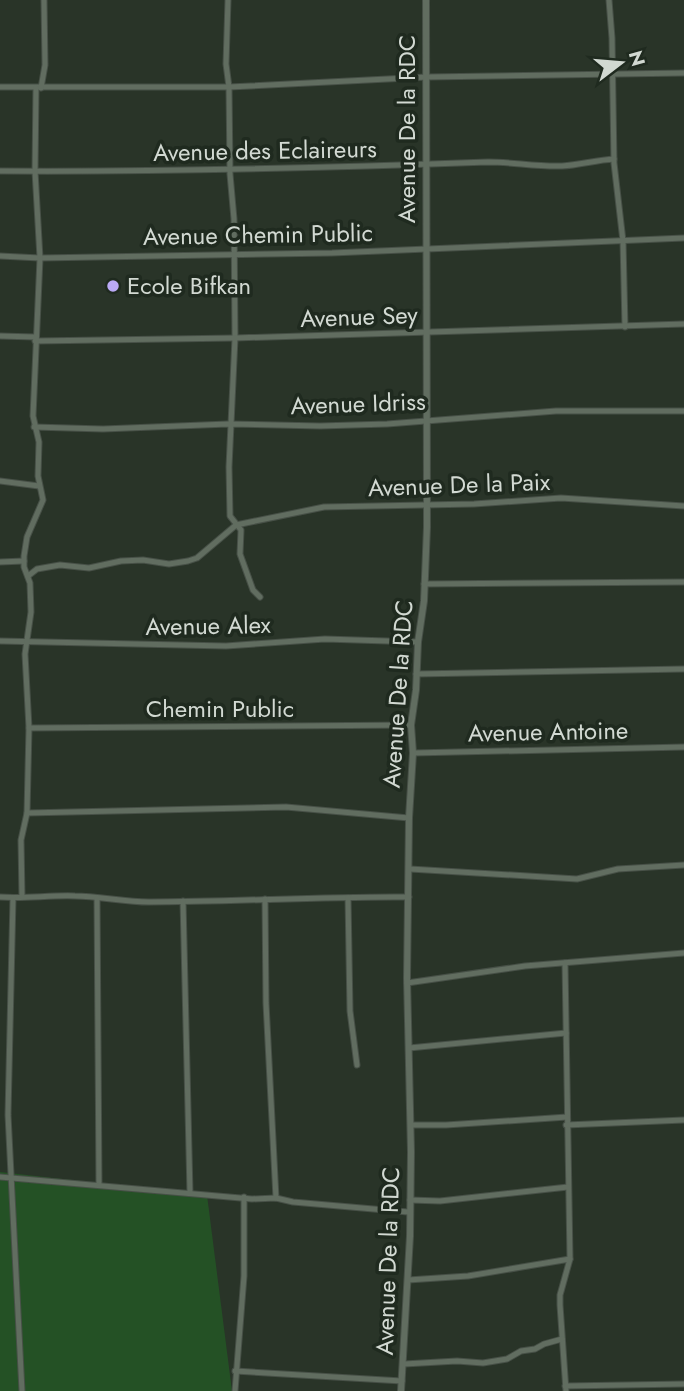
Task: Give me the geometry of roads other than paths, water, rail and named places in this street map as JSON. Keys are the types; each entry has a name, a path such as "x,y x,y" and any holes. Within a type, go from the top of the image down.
{"street":[{"path":"22,897 21,840 27,813 29,727 25,654 31,612 24,561 27,537 42,506 39,442 33,416 40,258 35,171 39,88 45,65 44,0"},
{"path":"228,0 226,64 229,87 235,338 229,447 230,516 241,530 240,554 253,590 260,597"},
{"name":"Avenue De la RDC","path":"401,1391 410,1200 407,982 413,752 411,725 424,584 427,505 426,0"},
{"path":"609,0 614,159 623,241 625,327"},
{"path":"0,87 229,87 427,77 684,73"},
{"name":"Avenue des Eclaireurs","path":"0,171 230,170 489,162 561,166 614,159"},
{"name":"Avenue Chemin Public","path":"0,256 40,258 332,253 684,238"},
{"name":"Avenue Sey","path":"0,336 35,339 235,338 684,324"},
{"name":"Avenue Idriss","path":"34,427 132,429 232,425 320,426 387,424 556,411 684,411"},
{"path":"0,481 39,486"},
{"name":"Avenue De la Paix","path":"236,525 324,507 561,498 684,506"},
{"path":"28,576 37,569 60,565 89,568 121,561 142,560 169,564 188,561 197,558 236,525"},
{"path":"0,562 24,561"},
{"path":"424,584 684,582"},
{"name":"Avenue Alex","path":"0,641 226,646 325,639 418,642"},
{"path":"416,674 684,668"},
{"name":"Chemin Public","path":"29,727 411,725"},
{"name":"Avenue Antoine","path":"413,752 684,747"},
{"path":"27,813 286,807 410,818"},
{"path":"410,869 569,879 605,874 618,869 684,865"},
{"path":"0,897 78,896 150,902 215,902 410,897"},
{"path":"13,898 8,1115 22,1391"},
{"path":"97,898 99,1185"},
{"path":"348,898 350,1011 357,1065"},
{"path":"265,899 266,1003 276,1198"},
{"path":"183,901 190,1193"},
{"path":"407,982 565,963 684,953"},
{"path":"565,963 570,1259 560,1295 565,1389 684,1384"},
{"path":"0,982 10,982"},
{"path":"409,1048 566,1032"},
{"path":"411,1125 566,1117"},
{"path":"566,1125 684,1120"},
{"path":"0,1177 276,1198 293,1202 408,1212"},
{"path":"410,1200 440,1201 568,1187"},
{"path":"235,1391 244,1276 244,1197"},
{"path":"408,1280 468,1276 570,1259"},
{"path":"404,1364 457,1361 483,1363 507,1359 520,1351 535,1349 562,1339"},
{"path":"235,1371 402,1381"}],"place":[{"name":"Ecole Bifkan","path":"113,286"}]}
